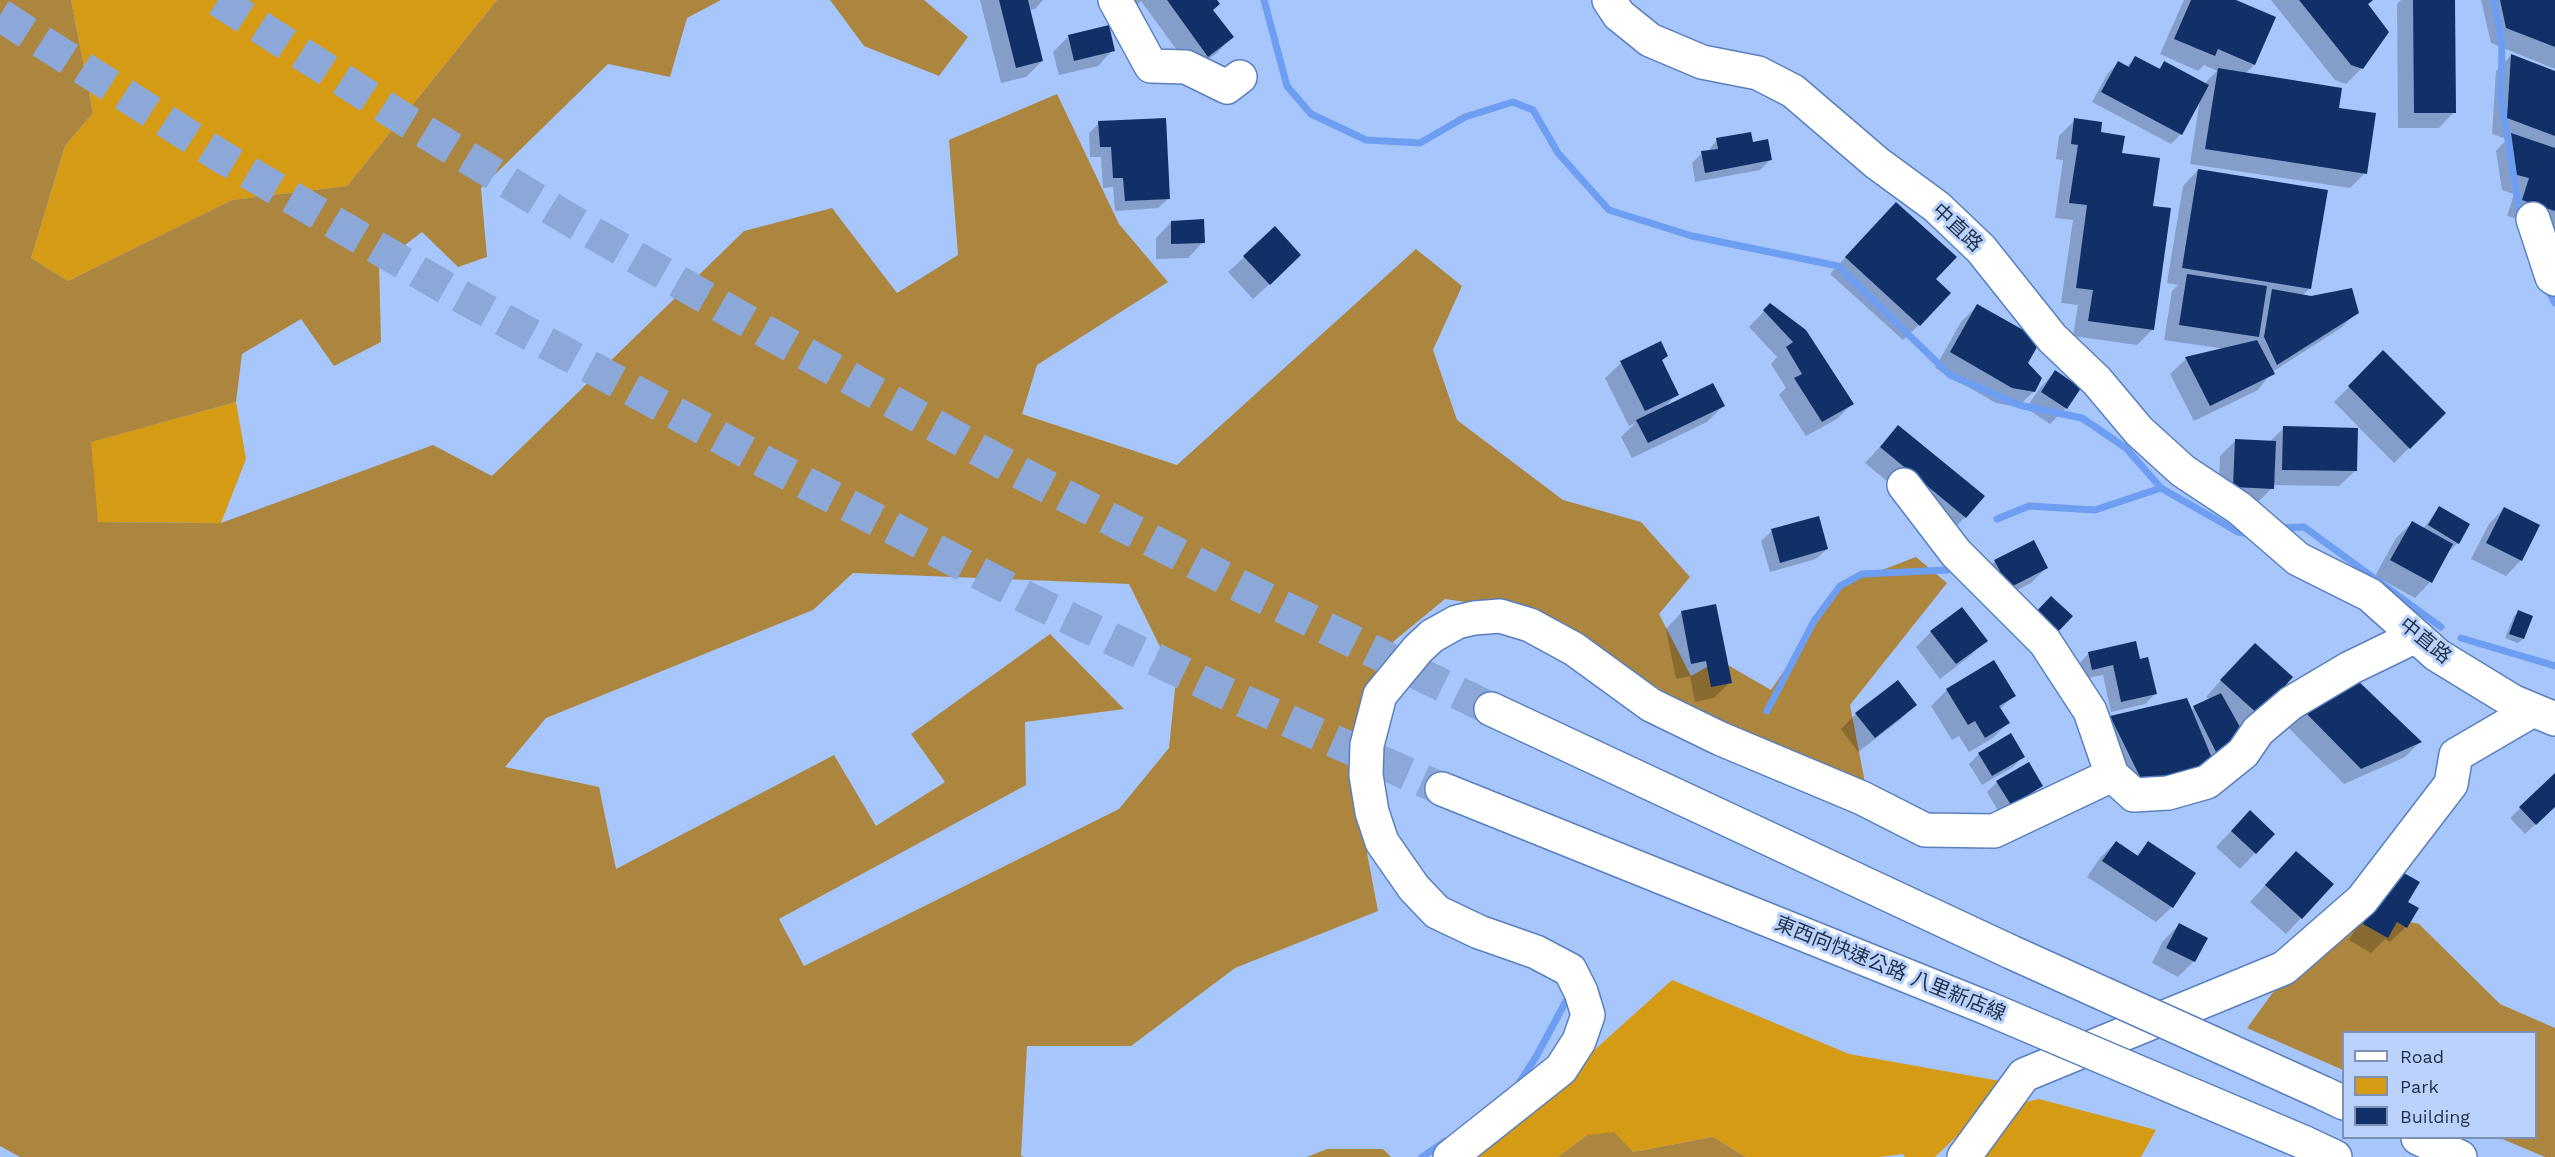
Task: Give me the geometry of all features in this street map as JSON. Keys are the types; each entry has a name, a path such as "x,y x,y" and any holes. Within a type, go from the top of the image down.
{"main road":[{"path":"1115,0 1151,66 1186,67 1227,87 1240,77"},
{"name":"中直路","path":"1609,0 1619,15 1650,40 1702,62 1758,73 1793,91 1877,163 1937,207 1981,249 2052,338 2097,381 2139,431 2183,471 2239,508 2298,559 2370,595 2437,655 2514,702 2555,719"},
{"path":"2533,219 2552,277 2555,279"},
{"path":"1904,485 1956,553 2045,642 2091,711 2112,775 2134,795 2169,793 2207,782 2244,753 2258,731 2291,703 2350,668 2416,636"},
{"path":"1450,1157 1561,1069 1579,1041 1588,1015 1581,992 1570,970 1536,952 1479,932 1437,912 1413,888 1382,842 1372,812 1366,775 1367,745 1380,695 1418,649 1432,636 1457,622 1500,615 1530,625 1574,649 1651,705 1721,739 1862,798 1925,830 1994,831 2112,775"},
{"path":"1491,709 2011,952 2333,1098"},
{"path":"1964,1157 2024,1075 2284,968 2362,900 2451,784 2456,755 2533,710 2555,719"},
{"name":"東西向快速公路 八里新店線","path":"1442,789 1987,1008 2335,1157"},
{"path":"2422,1139 2460,1157"}],"green space":[{"path":"71,0 497,0 347,186 232,200 68,281 31,258 65,146 93,113"},
{"path":"236,402 246,459 221,523 97,522 90,442"},
{"path":"1672,980 1849,1054 2000,1081 2000,1095 1935,1157 1905,1157 1903,1154 1879,1157 1746,1157 1713,1137 1633,1152 1587,1135 1558,1157 1476,1157"},
{"path":"2039,1099 2156,1130 2141,1157 1972,1157 2008,1106"}],"shaded area":[{"path":"0,0 71,0 93,113 65,146 31,258 68,281 232,200 347,186 497,0 721,0 687,18 670,77 608,64 481,188 487,257 458,267 422,232 379,265 381,342 334,366 301,319 242,354 236,402 91,442 98,522 221,523 433,445 492,476 744,231 832,208 897,293 958,255 949,140 1057,94 1119,224 1168,282 1037,365 1022,414 1177,465 1416,249 1462,286 1433,350 1457,420 1563,500 1641,522 1690,577 1659,614 1691,676 1719,660 1771,690 1843,585 1916,557 1947,583 1850,705 1866,788 1699,713 1534,612 1445,599 1394,641 1347,747 1378,911 1235,968 1131,1046 1027,1046 1021,1156 1025,1157 20,1157 0,1146","holes":["853,573 1129,584 1176,679 1169,748 1119,809 804,966 779,919 1026,785 1025,722 1124,709 1050,634 911,734 945,782 876,826 834,755 616,869 599,787 505,767 546,718 813,610"]},
{"path":"830,0 924,0 968,37 939,76 864,46"},
{"path":"2367,912 2419,924 2500,1004 2555,1028 2555,1157 2545,1157 2502,1139 2537,1139 2537,1031 2342,1031 2342,1070 2247,1028 2309,943"},
{"path":"1614,1132 1633,1152 1713,1137 1746,1157 1558,1157 1587,1135"},
{"path":"1327,1149 1383,1149 1391,1157 1307,1157"}],"building":[{"path":"999,0 1028,0 1043,61 1016,68"},
{"path":"1167,0 1217,0 1220,4 1213,10 1234,37 1208,57"},
{"path":"2191,0 2236,0 2276,17 2255,65 2218,49 2215,56 2174,39"},
{"path":"2299,0 2373,0 2368,4 2389,32 2363,69 2351,65"},
{"path":"2413,0 2455,0 2456,113 2414,113"},
{"path":"2500,0 2555,0 2555,47 2506,28"},
{"path":"1109,25 1115,51 1074,61 1068,35"},
{"path":"2511,54 2555,71 2555,136 2507,118"},
{"path":"2135,56 2160,69 2164,61 2209,85 2182,135 2101,92 2118,61 2129,67"},
{"path":"2218,68 2342,88 2339,108 2376,113 2367,174 2205,149"},
{"path":"1166,118 1170,199 1125,201 1123,178 1113,178 1111,147 1100,147 1098,121"},
{"path":"2074,118 2102,122 2101,132 2125,136 2122,153 2160,158 2153,206 2171,208 2154,330 2088,321 2093,290 2076,288 2087,205 2069,203 2078,145 2071,144"},
{"path":"1751,132 1753,142 1768,139 1772,160 1705,173 1701,151 1718,149 1716,138"},
{"path":"2511,133 2555,148 2555,211 2522,200 2529,178 2517,175"},
{"path":"2198,169 2328,190 2311,289 2182,268"},
{"path":"1896,202 1957,257 1936,279 1951,293 1920,326 1845,257"},
{"path":"1204,219 1205,243 1171,244 1171,221"},
{"path":"1275,226 1301,255 1270,285 1243,256"},
{"path":"2187,274 2267,286 2259,337 2179,325"},
{"path":"2352,288 2359,313 2277,365 2264,337 2272,289 2311,296"},
{"path":"1770,303 1806,330 1854,404 1822,422 1794,378 1802,374 1786,347 1793,342 1763,310"},
{"path":"1977,304 2041,340 2028,363 2042,378 2035,392 2012,388 1950,352"},
{"path":"2257,340 2275,374 2210,406 2185,357"},
{"path":"1661,341 1668,356 1662,360 1679,395 1645,411 1620,361"},
{"path":"2383,350 2446,413 2410,449 2348,386"},
{"path":"2055,370 2081,388 2067,409 2041,392"},
{"path":"1713,383 1725,406 1648,443 1636,420"},
{"path":"1898,425 1985,496 1966,518 1880,447"},
{"path":"2283,426 2358,428 2357,471 2282,470"},
{"path":"2235,439 2276,441 2274,489 2233,487"},
{"path":"2439,506 2470,524 2459,544 2428,525"},
{"path":"2504,507 2540,525 2522,561 2486,543"},
{"path":"1819,516 1828,549 1780,563 1771,529"},
{"path":"2412,521 2453,544 2432,583 2390,560"},
{"path":"2034,540 2048,568 2009,588 1994,560"},
{"path":"2051,596 2073,616 2055,635 2034,614"},
{"path":"1716,604 1732,683 1711,687 1706,661 1691,664 1681,611"},
{"path":"1962,607 1988,641 1956,664 1930,631"},
{"path":"2518,610 2533,616 2524,639 2509,634"},
{"path":"2136,641 2140,659 2148,657 2157,694 2121,702 2113,665 2092,670 2088,652"},
{"path":"2255,643 2293,677 2259,715 2220,680"},
{"path":"1994,660 2016,696 1999,706 2010,723 1985,738 1975,721 1968,725 1946,689"},
{"path":"2355,678 2422,742 2361,769 2300,707"},
{"path":"1898,680 1917,705 1875,738 1855,713"},
{"path":"2221,693 2245,736 2221,762 2193,706"},
{"path":"2187,698 2214,763 2144,785 2110,716"},
{"path":"2011,733 2025,757 1992,776 1978,753"},
{"path":"2029,762 2043,786 2011,805 1996,781"},
{"path":"2555,773 2555,807 2536,825 2519,807"},
{"path":"2250,810 2275,834 2256,854 2231,831"},
{"path":"2116,841 2138,856 2148,841 2196,873 2173,908 2102,861"},
{"path":"2296,851 2334,884 2302,919 2265,885"},
{"path":"2395,868 2420,882 2408,902 2419,908 2407,928 2397,922 2388,938 2363,924"},
{"path":"2179,923 2208,938 2195,962 2166,948"}],"waterway":[{"path":"1264,0 1287,86 1311,114 1366,140 1420,143 1465,117 1513,102 1533,110 1558,153 1609,210 1692,236 1838,266 1950,375 2019,405 2082,418 2126,448 2161,488 2238,532 2250,534"},
{"path":"2494,0 2502,44 2501,97 2521,220"},
{"path":"2546,286 2555,303"},
{"path":"1997,519 2029,506 2095,510 2161,488"},
{"path":"2278,528 2304,527 2441,627"},
{"path":"1767,711 1814,621 1840,586 1862,574 1947,570"},
{"path":"2461,638 2555,666"},
{"path":"1517,1086 1536,1057 1566,1001"},
{"path":"1422,1157 1445,1141"}],"tunnel":[{"path":"218,0 402,118 572,221 768,333 1017,471 1246,589 1491,709"},
{"path":"0,15 222,157 458,295 765,462 1033,601 1223,692 1442,789"}]}
